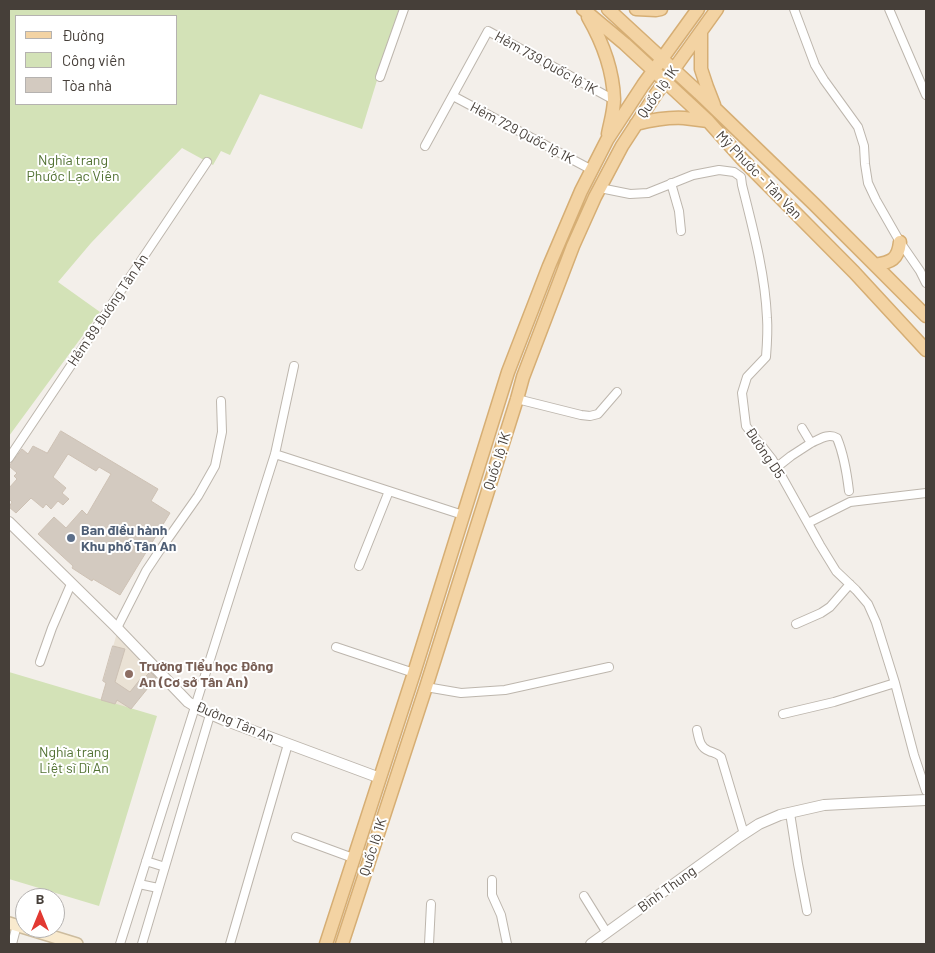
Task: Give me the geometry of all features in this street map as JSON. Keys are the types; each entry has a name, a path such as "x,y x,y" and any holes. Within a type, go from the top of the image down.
{"main road":[{"name":"Mỹ Phước - Tân Vạn","path":"608,9 674,70 926,316"},
{"path":"636,9 661,9"},
{"name":"Quốc lộ 1K","path":"326,944 414,674 508,372 557,248 581,190 607,140 698,9"},
{"name":"Quốc lộ 1K","path":"342,944 426,687 523,377 573,246 622,146 665,81 717,9"},
{"name":"Mỹ Phước - Tân Vạn","path":"584,10 625,44 708,121 854,272 926,350"},
{"path":"584,10 600,38 610,67 614,100 607,140"},
{"path":"701,32 701,69 717,112"},
{"path":"636,124 670,118 708,121"},
{"path":"875,265 888,263 893,260 899,251 900,242"},
{"path":"380,778 394,784"},
{"path":"58,938 77,944"}],"street":[{"path":"380,77 404,9"},
{"path":"794,9 815,65 858,128 864,146 868,183 876,200 926,282"},
{"path":"888,9 923,78 926,95"},
{"name":"Hẻm 739 Quốc lộ 1K","path":"425,146 488,31 614,100"},
{"name":"Hẻm 729 Quốc lộ 1K","path":"453,96 592,170"},
{"name":"Hẻm 89 Đường Tân An","path":"9,458 207,162"},
{"path":"600,188 630,194 648,193 693,175 719,170 734,172 741,177 762,179"},
{"name":"Đường D5","path":"741,177 760,260 767,318 766,357 746,377 742,393 746,426 777,467 836,571 868,604 876,622 895,683 914,755 926,791"},
{"path":"672,183 681,231"},
{"path":"120,944 275,454 294,366"},
{"path":"517,399 590,416 598,414 617,392"},
{"path":"117,628 146,571 198,496 215,466 222,432 221,401"},
{"path":"802,428 812,443"},
{"path":"777,467 812,443 826,436 831,436 837,438 840,444 849,491"},
{"path":"275,454 464,515"},
{"path":"359,566 389,491"},
{"path":"808,523 850,502 926,493"},
{"name":"Đường Tân An","path":"9,522 117,628 188,702 210,714 380,778"},
{"path":"40,662 71,584"},
{"path":"796,624 830,607 850,584"},
{"path":"336,647 414,674"},
{"path":"426,687 461,693 505,690 610,667"},
{"path":"783,714 834,702 895,683"},
{"path":"142,944 210,714"},
{"path":"697,730 702,746 721,757 744,834"},
{"path":"230,944 288,744"},
{"name":"Bình Thung","path":"590,944 744,834 759,824 780,815 824,805 926,800"},
{"path":"790,813 807,911"},
{"path":"296,837 353,858"},
{"path":"146,861 164,867"},
{"path":"492,880 492,895 501,915 507,944"},
{"path":"139,884 158,888"},
{"path":"584,896 607,933"},
{"path":"429,944 431,904"}],"shaded area":[{"name":"Trường Tiểu học Đông An (Cơ sở Tân An)","path":"117,633 157,677 131,709 101,700 110,684 103,681"}],"green space":[{"name":"Nghĩa trang Phước Lạc Viên","path":"9,9 399,9 362,129 260,94 230,155 221,151 213,165 182,148 91,243 58,282 100,312 9,436"},
{"name":"Nghĩa trang Liệt sĩ Dĩ An","path":"9,672 157,716 99,906 65,896 65,888 39,888 9,879"}],"building":[{"path":"61,431 158,489 151,501 170,513 120,595 93,579 92,581 72,568 73,566 38,534 54,517 66,528 82,510 87,515 111,474 99,467 96,471 68,454 53,477 66,488 62,493 69,499 63,505 58,501 51,509 46,504 43,508 31,498 16,513 9,507 12,502 9,499 9,488 17,479 14,476 17,473 9,466 22,449 28,454 33,446 47,453"},
{"path":"113,646 125,649 115,682 130,692 142,677 143,679 150,672 156,678 131,709 117,700 115,704 101,700 106,683 103,681"}],"place":[{"name":"Ban điều hành Khu phố Tân An","path":"71,538"},
{"name":"Trường Tiểu học Đông An (Cơ sở Tân An)","path":"129,674"}]}
